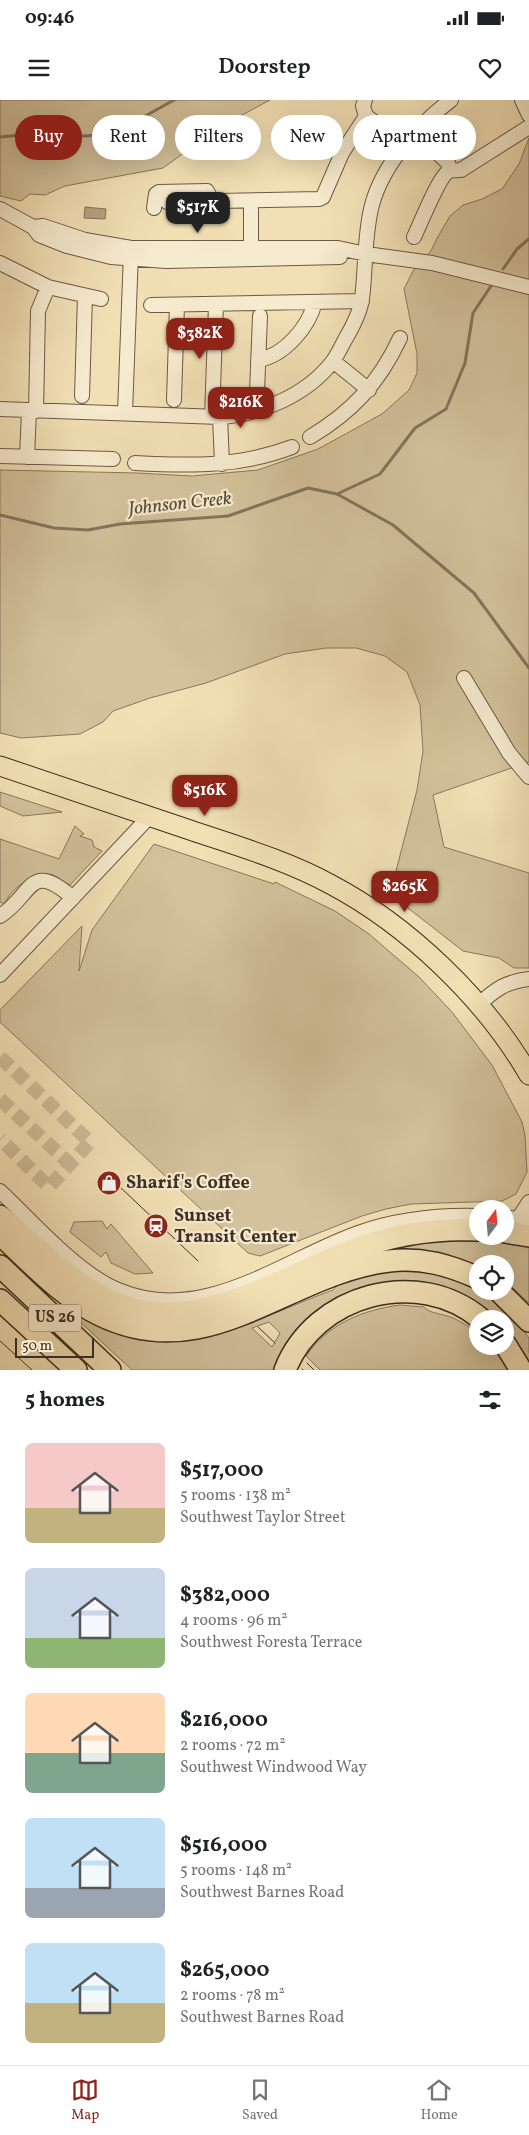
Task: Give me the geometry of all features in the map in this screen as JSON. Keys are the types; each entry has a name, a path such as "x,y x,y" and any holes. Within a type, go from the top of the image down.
{"highway":[{"path":"0,1216 66,1272 99,1295 118,1304 165,1314 204,1310 243,1297 355,1249 378,1242 422,1232 469,1230"},
{"path":"0,1234 44,1275 85,1306 101,1315 127,1325 164,1331 194,1329 226,1322 336,1274 382,1262 426,1261 452,1267 469,1274"},
{"name":"US 26","path":"0,1266 110,1370"},
{"path":"285,1370 296,1349 309,1332 324,1318 356,1300 380,1293 402,1291 440,1297 469,1311"},
{"name":"US 26","path":"0,1300 76,1370"},
{"path":"508,1300 529,1321"},
{"path":"512,1355 521,1370"}],"main road":[{"path":"0,766 261,854 305,871 348,894 373,909 416,943 494,1022 529,1075"}],"street":[{"path":"365,100 363,110 366,115"},
{"path":"432,115 451,100"},
{"path":"522,100 529,114"},
{"path":"414,237 441,179 450,170 461,170 529,127"},
{"path":"161,205 212,201 251,202 319,199 323,197 342,153 353,136"},
{"path":"0,409 216,416 244,415 267,408 292,396 318,376 333,361 353,326 362,301 372,203 380,184 394,160"},
{"path":"446,160 450,170"},
{"path":"251,202 251,253"},
{"path":"0,209 32,227 42,226 130,254 251,253 338,248 366,254 432,263 529,287"},
{"path":"124,413 130,254"},
{"path":"0,263 48,287 101,299"},
{"path":"26,457 32,411 38,311 40,302 48,287"},
{"path":"82,396 85,296"},
{"path":"151,305 362,301"},
{"path":"258,360 272,355 292,340 309,319 315,302"},
{"path":"174,400 177,305"},
{"path":"216,305 216,416 222,464"},
{"path":"257,392 260,316"},
{"path":"310,437 334,422 369,390 385,369 400,338"},
{"path":"333,361 369,390"},
{"path":"135,463 222,464 260,458 292,446"},
{"path":"0,456 112,460"},
{"path":"464,678 506,748 529,777"},
{"path":"0,975 150,816"},
{"path":"4,912 30,887 42,881 48,880 55,883 73,898"},
{"path":"478,1005 498,988 512,982 529,979"},
{"path":"0,1191 71,1258 104,1283 131,1295 153,1300 171,1300 210,1295 234,1289 318,1249 359,1233 384,1226 422,1219 469,1216"}],"shaded area":[{"path":"0,100 270,100 242,115 175,115 175,159 163,168 65,186 45,195 30,194 21,201 0,196"},
{"path":"529,138 529,762 433,795 444,847 529,873 529,968 514,968 499,958 463,951 390,894 417,790 423,751 420,705 407,672 385,656 356,648 326,648 285,654 206,683 150,698 113,711 103,722 80,734 21,738 0,733 0,470 192,476 258,470 318,449 382,414 409,390 417,373 417,354 404,289 413,271 431,251 450,216 463,205 482,199 502,189 519,164"},
{"path":"85,207 106,209 105,219 84,218"},
{"path":"0,792 62,812 23,816 0,806"},
{"path":"75,826 84,834 80,836 92,840 94,847 102,851 70,885 53,875 39,875 24,882 12,892 5,904 0,902 0,839 59,859"},
{"path":"154,844 274,884 275,882 335,911 369,934 419,977 452,1012 492,1065 522,1122 525,1135 527,1172 516,1194 504,1200 469,1200 469,1202 411,1204 386,1209 362,1216 260,1256 248,1253 0,1022 0,1010 82,926 79,971 92,930"},
{"path":"102,1221 107,1229 111,1224 153,1273 135,1274 111,1263 106,1252 101,1257 70,1232 74,1222"},
{"path":"469,1237 469,1245 514,1245 514,1240 529,1242 529,1303 514,1289 514,1255 469,1255 469,1262 440,1252 373,1247"},
{"path":"414,1270 433,1273 469,1285 469,1298 446,1287 425,1282 381,1283 359,1289 338,1297 319,1308 302,1322 280,1354 274,1370 132,1370 76,1318 79,1314 116,1332 145,1338 174,1340 201,1337 254,1321 333,1290 340,1283 379,1272","holes":["269,1322 280,1333 272,1347 252,1328"]},
{"path":"472,1300 494,1300 505,1310 486,1310"},
{"path":"400,1305 424,1307 466,1325 469,1327 469,1355 498,1355 508,1370 320,1370 306,1356 335,1327 359,1315"},
{"path":"514,1320 529,1338 529,1361 514,1337"}],"waterway":[{"path":"0,137 31,134 88,136 122,129 174,100"},
{"path":"503,269 517,249 529,239"},
{"path":"337,494 380,474 415,428 446,409 465,363 473,313 491,286"},
{"name":"Johnson Creek","path":"0,515 54,528 88,530 120,524 228,516 308,488 337,494 393,525 474,593 529,668"}],"tunnel":[{"path":"0,1057 90,1142 49,1187 0,1139"},
{"path":"0,1099 70,1164"},
{"path":"515,1370 529,1341"}],"tram line":[{"path":"119,1186 198,1261"},
{"path":"258,1327 275,1343"},
{"path":"0,1341 32,1370"},
{"path":"307,1363 314,1370"}],"place":[{"name":"Sharif's Coffee","path":"109,1183"},
{"name":"Sunset Transit Center","path":"156,1226"}]}
